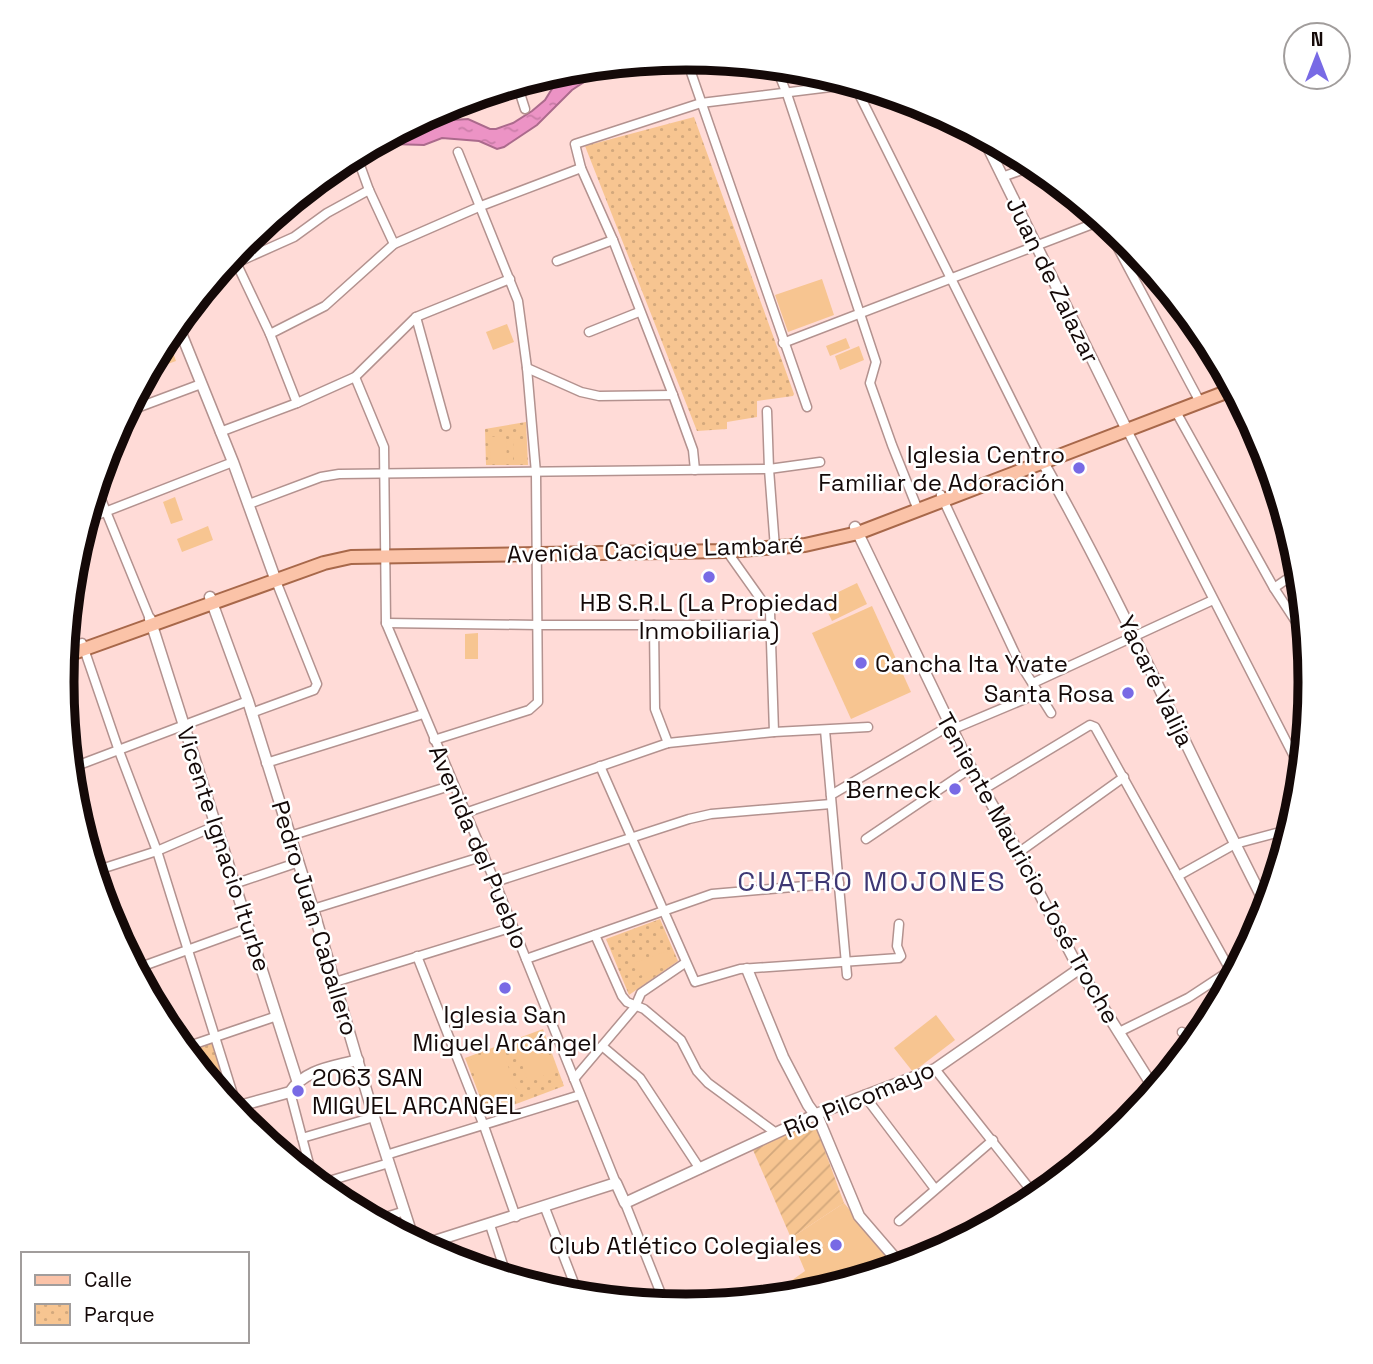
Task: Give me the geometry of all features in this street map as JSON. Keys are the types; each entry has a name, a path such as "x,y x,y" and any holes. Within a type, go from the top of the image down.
{"main road":[{"name":"Avenida Cacique Lambaré","path":"76,650 335,554 720,548 775,545 856,530 1174,409 1223,388"},
{"name":"Avenida Cacique Lambaré","path":"1199,399 1225,392"},
{"name":"Avenida Cacique Lambaré","path":"76,647 83,646"}],"street":[{"path":"690,70 807,407"},
{"path":"781,78 876,362 870,383 917,507"},
{"path":"695,470 693,450 673,395 613,240 581,168 575,147 577,142 701,103 830,88"},
{"path":"520,93 525,108"},
{"path":"860,95 1041,459"},
{"name":"Juan de Zalazar","path":"989,151 1126,427"},
{"path":"434,740 529,710 538,702 536,474 518,301 458,152"},
{"path":"360,165 394,244"},
{"path":"270,334 325,306 394,244 481,206 581,168"},
{"path":"1002,177 1022,170"},
{"path":"250,253 294,237 327,213 369,190"},
{"path":"783,343 1092,224"},
{"path":"557,261 613,240"},
{"path":"1118,248 1199,399"},
{"path":"237,266 270,334 297,403"},
{"path":"220,432 297,403 355,377 416,317 510,279"},
{"path":"589,332 639,312"},
{"path":"416,317 446,426"},
{"path":"182,336 317,684 314,690 251,713"},
{"path":"527,368 581,392 599,396 673,395"},
{"name":"Avenida del Pueblo","path":"355,377 384,447 386,622 513,926 661,1293"},
{"path":"140,407 201,384"},
{"path":"1174,409 1274,588 1295,620"},
{"path":"767,411 775,545"},
{"path":"1126,427 1294,756"},
{"name":"Yacaré Valija","path":"1041,459 1136,637 1261,893"},
{"path":"98,514 233,462"},
{"path":"249,504 321,477 339,474 536,474 769,469 820,463"},
{"path":"942,497 1013,650 1051,713"},
{"path":"102,501 151,622"},
{"name":"Teniente Mauricio José Troche","path":"856,530 971,768 1079,969 1150,1082"},
{"path":"720,548 767,607 772,625 774,732"},
{"path":"1274,588 1289,577"},
{"name":"Pedro Juan Caballero","path":"211,600 248,701 299,862 374,1117 411,1228"},
{"path":"1033,683 1213,600"},
{"name":"Vicente Ignacio Iturbe","path":"151,622 297,1080"},
{"path":"386,622 772,625"},
{"path":"654,625 654,709 668,743"},
{"path":"83,646 157,851 231,1091"},
{"path":"495,883 631,836 711,814 831,800 950,728 1039,693"},
{"path":"80,765 248,701"},
{"path":"266,763 423,714"},
{"path":"984,789 1090,725 1096,727 1228,966"},
{"path":"465,813 668,743 774,732 868,727"},
{"path":"825,730 847,975"},
{"path":"600,766 695,982 747,969 900,957 897,946 899,924"},
{"path":"866,839 971,768"},
{"path":"1018,853 1124,777"},
{"path":"290,836 453,785"},
{"path":"104,868 157,851 215,826"},
{"path":"1178,876 1235,844 1280,832"},
{"path":"313,909 484,856"},
{"path":"234,884 299,862"},
{"path":"526,959 712,894 839,883"},
{"path":"335,982 513,926"},
{"path":"145,966 248,928"},
{"path":"595,935 622,996 635,1007 644,1009 681,1040 697,1072 708,1083 776,1133"},
{"path":"417,956 484,1126 516,1217"},
{"path":"574,1079 635,1007 640,993 685,963"},
{"path":"747,969 783,1057 814,1115 819,1119 859,1216 895,1257"},
{"name":"Río Pilcomayo","path":"625,1203 814,1115 936,1069 1079,969"},
{"path":"1119,1032 1188,998 1224,974"},
{"path":"193,1044 277,1016"},
{"path":"1182,1032 1186,1034"},
{"path":"602,1046 640,1079 700,1169"},
{"path":"246,1107 290,1092 297,1080 307,1075 358,1060"},
{"path":"936,1069 1030,1189"},
{"path":"290,1092 309,1164"},
{"path":"330,1180 580,1095"},
{"path":"864,1095 935,1189"},
{"path":"302,1138 374,1117"},
{"path":"900,1221 993,1140"},
{"path":"437,1240 616,1183"},
{"path":"545,1208 574,1283"},
{"path":"388,1216 405,1211"},
{"path":"490,1225 503,1266"}],"green space":[{"path":"694,117 794,394 757,401 757,417 727,422 727,429 697,431 585,146"},
{"path":"822,279 834,315 788,332 775,295"},
{"path":"507,324 514,342 493,350 486,332"},
{"path":"846,338 850,348 830,356 826,346"},
{"path":"859,346 864,360 840,370 835,356"},
{"path":"172,351 176,361 163,366"},
{"path":"526,422 528,465 486,465 485,429"},
{"path":"506,436 507,463 491,464 489,437"},
{"path":"524,439 525,460 514,461 513,440"},
{"path":"175,497 183,520 171,524 163,502"},
{"path":"208,526 213,540 182,552 177,539"},
{"path":"857,583 867,604 832,621 822,600"},
{"name":"Cancha Ita Yvate","path":"872,606 911,692 851,719 812,633"},
{"path":"478,633 478,659 465,659 465,634"},
{"path":"660,919 678,961 629,995 606,939"},
{"path":"667,951 672,963 639,976 634,963"},
{"path":"1202,1009 1203,1010 1188,1032"},
{"path":"936,1015 955,1040 913,1072 894,1048"},
{"path":"543,1029 564,1086 487,1115 465,1058"},
{"path":"542,1034 555,1072 528,1081 515,1044"},
{"path":"211,1040 227,1087 201,1055 195,1046"},
{"path":"502,1049 517,1091 484,1103 469,1060"},
{"path":"814,1121 844,1203 791,1238 753,1150"},
{"name":"Club Atlético Colegiales","path":"844,1203 890,1259 845,1273 784,1286 805,1271 791,1238"}],"water":[{"path":"590,78 572,90 537,125 504,147 497,149 479,141 442,138 424,145 396,144 442,121 468,119 496,129 513,123 545,100 554,85"}],"place":[{"name":"Iglesia Centro Familiar de Adoración","path":"1079,468"},
{"name":"HB S.R.L (La Propiedad Inmobiliaria)","path":"709,577"},
{"name":"Cancha Ita Yvate","path":"861,663"},
{"name":"Santa Rosa","path":"1128,693"},
{"name":"Berneck","path":"955,789"},
{"name":"Iglesia San Miguel Arcángel","path":"505,988"},
{"name":"2063 SAN MIGUEL ARCANGEL","path":"298,1091"},
{"name":"Club Atlético Colegiales","path":"836,1245"}],"district":[{"name":"CUATRO MOJONES","path":"872,881"}]}
